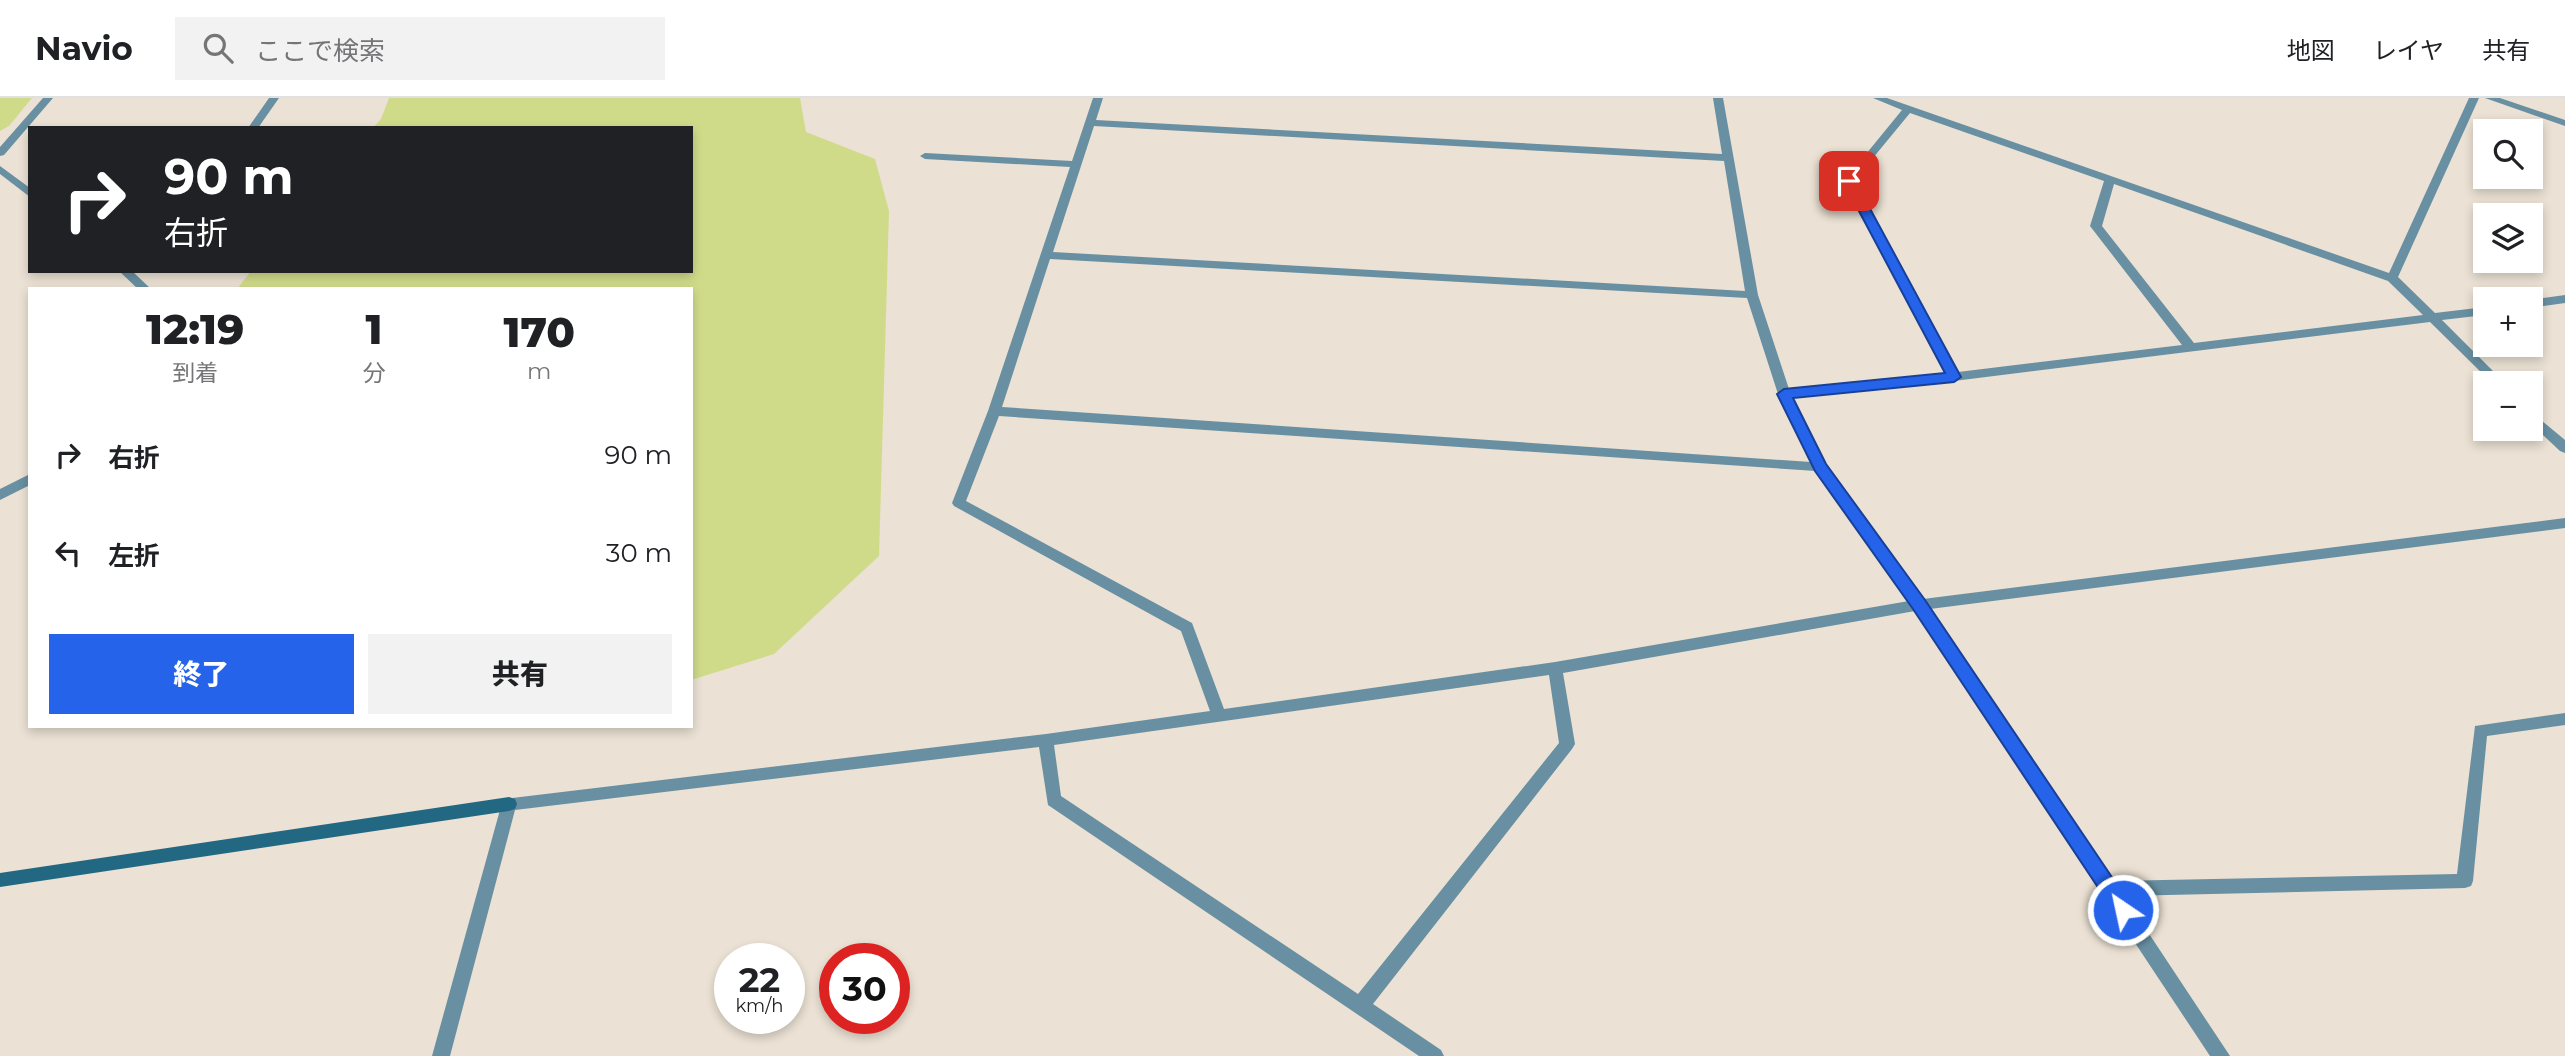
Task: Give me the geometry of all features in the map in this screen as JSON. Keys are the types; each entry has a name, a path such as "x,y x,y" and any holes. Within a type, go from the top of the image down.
{"street":[{"path":"0,153 48,98"},
{"path":"254,126 274,98"},
{"path":"1098,98 994,411 959,503 1187,627 1219,715"},
{"path":"1718,98 1752,295 1784,394 1820,467 1919,605 2221,1056"},
{"path":"1878,98 2392,278 2487,371"},
{"path":"2392,278 2474,98"},
{"path":"2490,98 2565,123"},
{"path":"1908,108 1849,181 1954,377"},
{"path":"1089,123 1730,158"},
{"path":"925,156 1075,164"},
{"path":"1,171 28,192"},
{"path":"2110,179 2096,226 2191,348"},
{"path":"1045,255 1752,295"},
{"path":"128,273 143,287"},
{"path":"2543,302 2565,299"},
{"path":"1784,394 1954,377 2473,313"},
{"path":"994,411 1820,467"},
{"path":"2543,427 2565,448"},
{"path":"0,495 28,480"},
{"path":"0,880 509,804 1046,740 1555,668 1919,605 2565,523"},
{"path":"1361,1005 1567,744 1555,668"},
{"path":"2109,889 2465,881 2480,731 2565,719"},
{"path":"1046,740 1054,800 1435,1056"},
{"path":"441,1056 509,804"}],"green space":[{"path":"0,98 32,98 9,126 0,131"},
{"path":"389,98 800,98 806,132 875,159 889,211 879,556 774,654 693,679 693,287 239,287 249,273 693,273 693,126 375,126 381,119"}],"route":[{"path":"1849,181 1954,377 1784,394 1820,467 1919,605 2123,910"}]}
